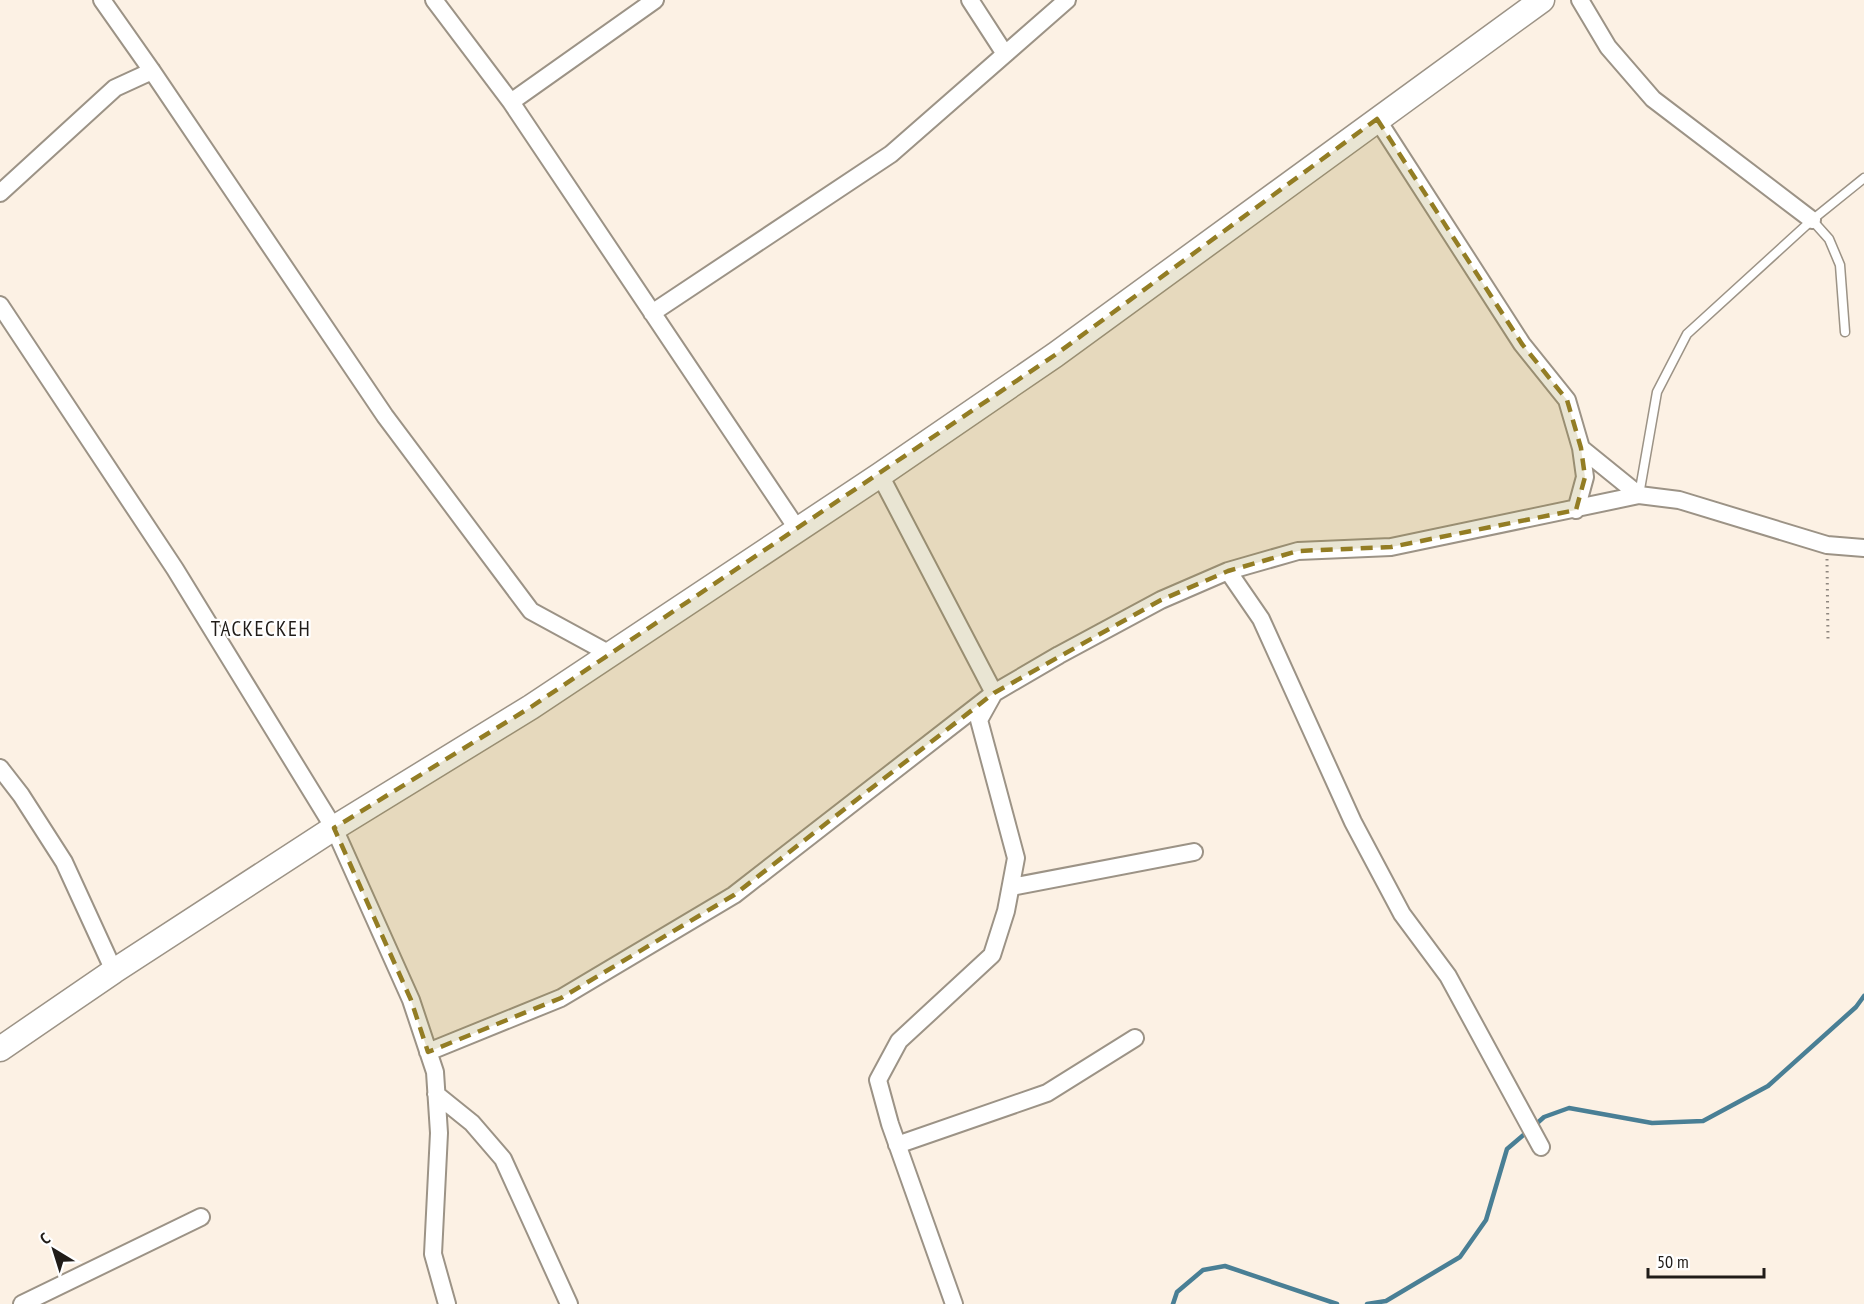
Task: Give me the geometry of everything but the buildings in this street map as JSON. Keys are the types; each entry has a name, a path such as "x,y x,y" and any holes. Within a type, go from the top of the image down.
{"main road":[{"path":"0,1049 114,971 334,828 521,713 880,475 1055,355 1538,1"}],"street":[{"path":"102,0 385,416 531,612 610,654"},
{"path":"434,0 511,102 798,530"},
{"path":"511,102 656,0"},
{"path":"970,0 1005,54"},
{"path":"652,313 891,154 1067,0"},
{"path":"1580,0 1608,47 1653,99 1812,220"},
{"path":"0,193 115,88 152,71"},
{"path":"1377,119 1522,344 1567,400 1581,448 1585,477 1576,510"},
{"path":"0,305 175,569 334,828 411,1000 435,1072 439,1133 433,1254 447,1304"},
{"path":"1581,448 1639,495"},
{"path":"880,475 994,693"},
{"path":"428,1052 561,998 734,895 994,693 1161,600 1228,571 1298,551 1391,547 1639,495 1679,500 1827,545 1864,548"},
{"path":"1228,571 1261,619 1353,822 1396,904 1448,976 1541,1147"},
{"path":"954,1304 897,1146 878,1080 899,1041 992,955 1006,911 1016,858 980,720 994,693"},
{"path":"0,768 21,795 64,862 114,971"},
{"path":"1011,887 1194,852"},
{"path":"897,1146 1047,1093 1135,1038"},
{"path":"436,1094 472,1123 502,1158 569,1304"},
{"path":"22,1304 201,1217"}],"lane":[{"path":"1639,495 1657,392 1687,334 1812,220 1864,178"},
{"path":"1812,220 1829,239 1840,265 1845,332"}],"path":[{"path":"1827,545 1828,641"}],"highlighted area":[{"path":"1377,119 1522,344 1567,400 1581,448 1585,477 1576,510 1391,547 1298,551 1228,571 1161,600 994,693 734,895 561,998 428,1052 411,1000 334,828 531,707 1055,355"}],"waterway":[{"path":"1534,1126 1544,1117 1569,1108 1652,1123 1703,1121 1768,1086 1856,1007 1864,996"},
{"path":"1367,1304 1386,1301 1460,1257 1486,1220 1507,1149 1527,1132"},
{"path":"1173,1304 1177,1292 1203,1270 1225,1266 1337,1304"}],"district":[{"name":"ТАСКЕСКЕН","path":"261,628"}]}
